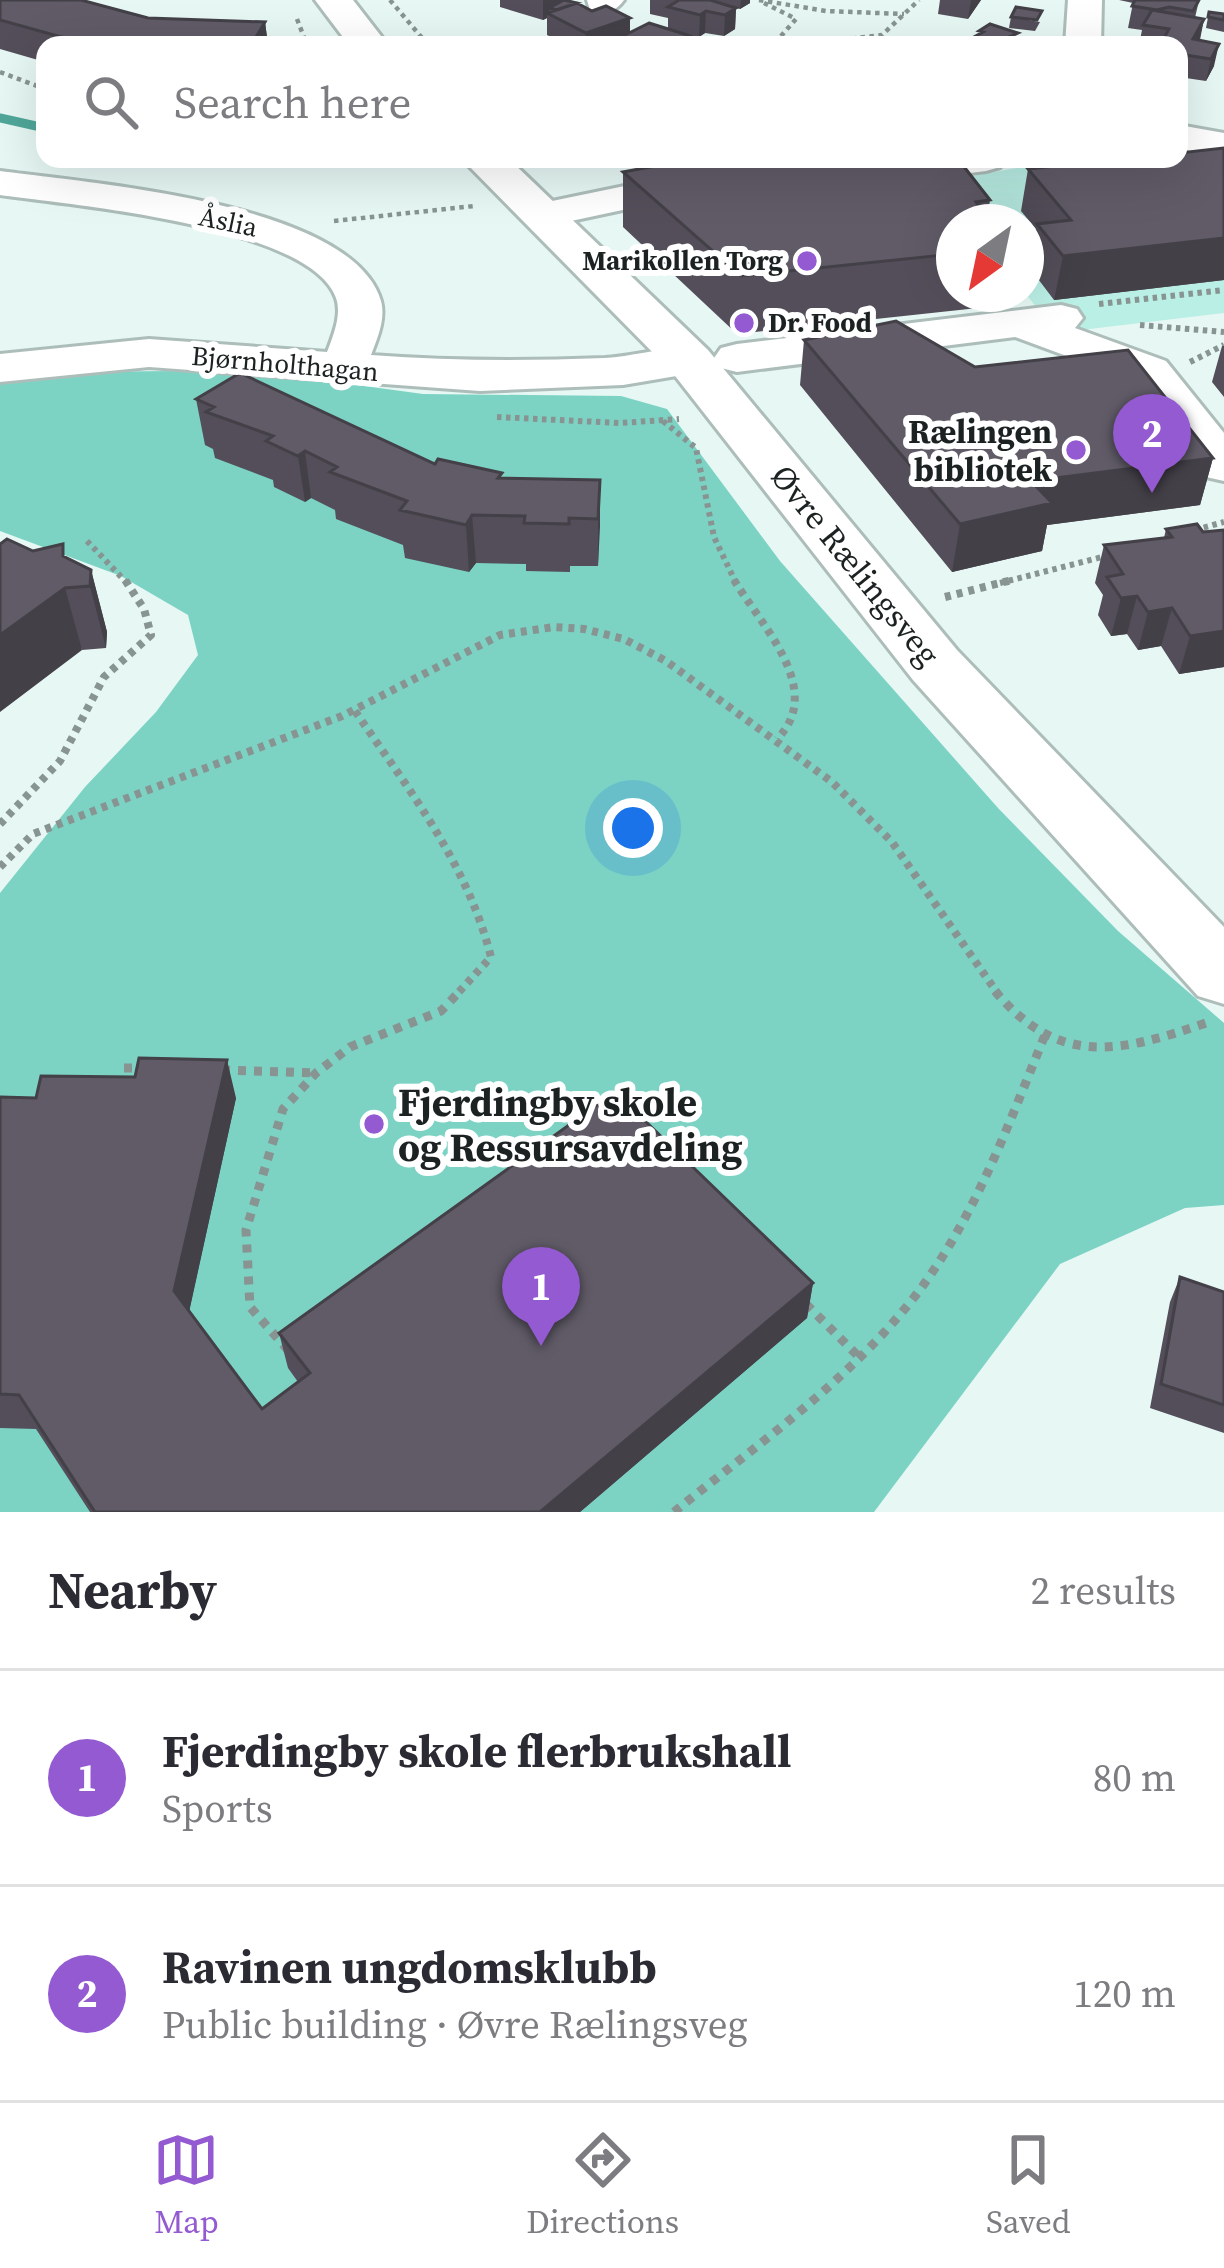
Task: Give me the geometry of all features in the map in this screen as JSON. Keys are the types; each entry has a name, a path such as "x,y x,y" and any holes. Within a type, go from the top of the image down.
{"main road":[{"path":"334,0 362,36"},
{"name":"Øvre Rælingsveg","path":"486,182 543,214 697,351 935,665 1224,975"}],"street":[{"path":"1083,36 1085,0"},
{"path":"1188,139 1224,145"},
{"path":"838,174 939,168 964,204"},
{"path":"543,214 687,198 743,179"},
{"name":"Åslia","path":"0,183 207,216 284,234 325,258 357,293 360,320 335,386"},
{"name":"Bjørnholthagan","path":"3,370 130,387 335,386 454,377 561,391 697,351 880,340 1028,312"},
{"path":"1043,312 1150,371 1224,466"},
{"path":"880,340 936,376"},
{"path":"1064,389 1156,379"}],"path":[{"path":"390,0 420,36"},
{"path":"758,0 826,11 904,14"},
{"path":"758,0 796,19 780,36"},
{"path":"874,36 882,35 919,0"},
{"path":"0,72 36,86"},
{"path":"284,234 301,225 486,182"},
{"path":"1044,309 1224,290"},
{"path":"561,391 564,421"},
{"path":"662,420 696,448 716,547 795,685 796,711 777,739"},
{"path":"1183,534 1224,522"},
{"path":"0,824 60,761 94,690 152,635 150,622 118,573 87,541"},
{"path":"944,597 1121,552"},
{"path":"929,581 960,614"},
{"path":"0,867 33,834 355,711 495,634 535,627 579,628 617,636 650,651 777,739 876,823 995,995 1045,1035 1104,1052 1143,1049 1224,1016"},
{"path":"307,1360 287,1350 250,1307 246,1230 283,1109 316,1073 350,1047 440,1011 491,957 486,928 468,887 355,711"},
{"path":"674,1512 857,1355 934,1270 979,1192 1045,1035"},
{"path":"124,1068 172,1069"},
{"path":"220,1070 316,1073"},
{"path":"797,1295 857,1355"}],"green space":[{"path":"1188,161 1224,161 1224,313 1056,333 1040,312 1044,312 1044,204 956,204 939,182 1017,168 1188,168"},
{"path":"0,359 56,372 176,371 335,382 423,394 621,396 667,409 780,561 998,808 1118,931 1224,1023 1224,1205 1185,1208 1060,1264 874,1512 0,1512 0,893 85,787 156,712 198,655 188,615 121,576 0,531"}],"building":[{"path":"0,0 81,0 148,18 265,22 257,36 58,36 0,20"},
{"path":"564,0 577,3 549,8"},
{"path":"679,0 710,0 736,8 725,15 706,11 700,15 668,7"},
{"path":"1135,0 1199,0 1193,11 1132,6"},
{"path":"577,3 592,11 606,6 630,18 586,33 547,13"},
{"path":"1016,7 1042,11 1037,20 1011,17"},
{"path":"1152,10 1204,19 1193,39 1219,44 1211,59 1188,55 1188,36 1165,36 1169,29 1143,25"},
{"path":"649,23 691,36 623,36"},
{"path":"990,24 1018,33 976,36 983,32 979,31"},
{"path":"1224,148 1224,238 1063,256 1044,233 1044,223 1071,220 1028,169 1037,168 1188,168 1188,152"},
{"path":"645,168 965,168 990,200 936,204 936,256 741,276 623,172"},
{"path":"896,321 975,367 1128,350 1213,458 1031,481 1052,503 960,524 804,340"},
{"path":"240,373 435,464 438,459 502,473 498,478 600,480 598,519 524,523 525,516 472,515 466,525 400,510 407,501 330,472 337,467 305,451 298,456 266,441 273,436 206,412 214,407 196,399"},
{"path":"1197,524 1203,532 1224,530 1224,631 1190,636 1172,608 1148,612 1137,596 1121,598 1107,577 1123,574 1104,545 1172,537 1166,529"},
{"path":"7,539 33,551 63,544 63,556 91,570 90,586 65,588 0,635 0,544"},
{"path":"139,1058 227,1060 174,1291 262,1409 310,1373 279,1333 615,1092 813,1283 540,1512 95,1512 19,1395 0,1394 0,1097 36,1098 41,1076 135,1077"},
{"path":"1180,1277 1224,1292 1224,1405 1161,1384"}],"waterway":[{"path":"0,118 36,126"}],"place":[{"name":"Marikollen Torg","path":"807,261"},
{"name":"Dr. Food","path":"744,323"},
{"name":"Rælingen bibliotek","path":"1076,450"},
{"name":"Ravinen ungdomsklubb","path":"1152,493"},
{"name":"Fjerdingby skole og Ressursavdeling","path":"374,1124"},
{"name":"Fjerdingby skole flerbrukshall","path":"541,1346"}]}
